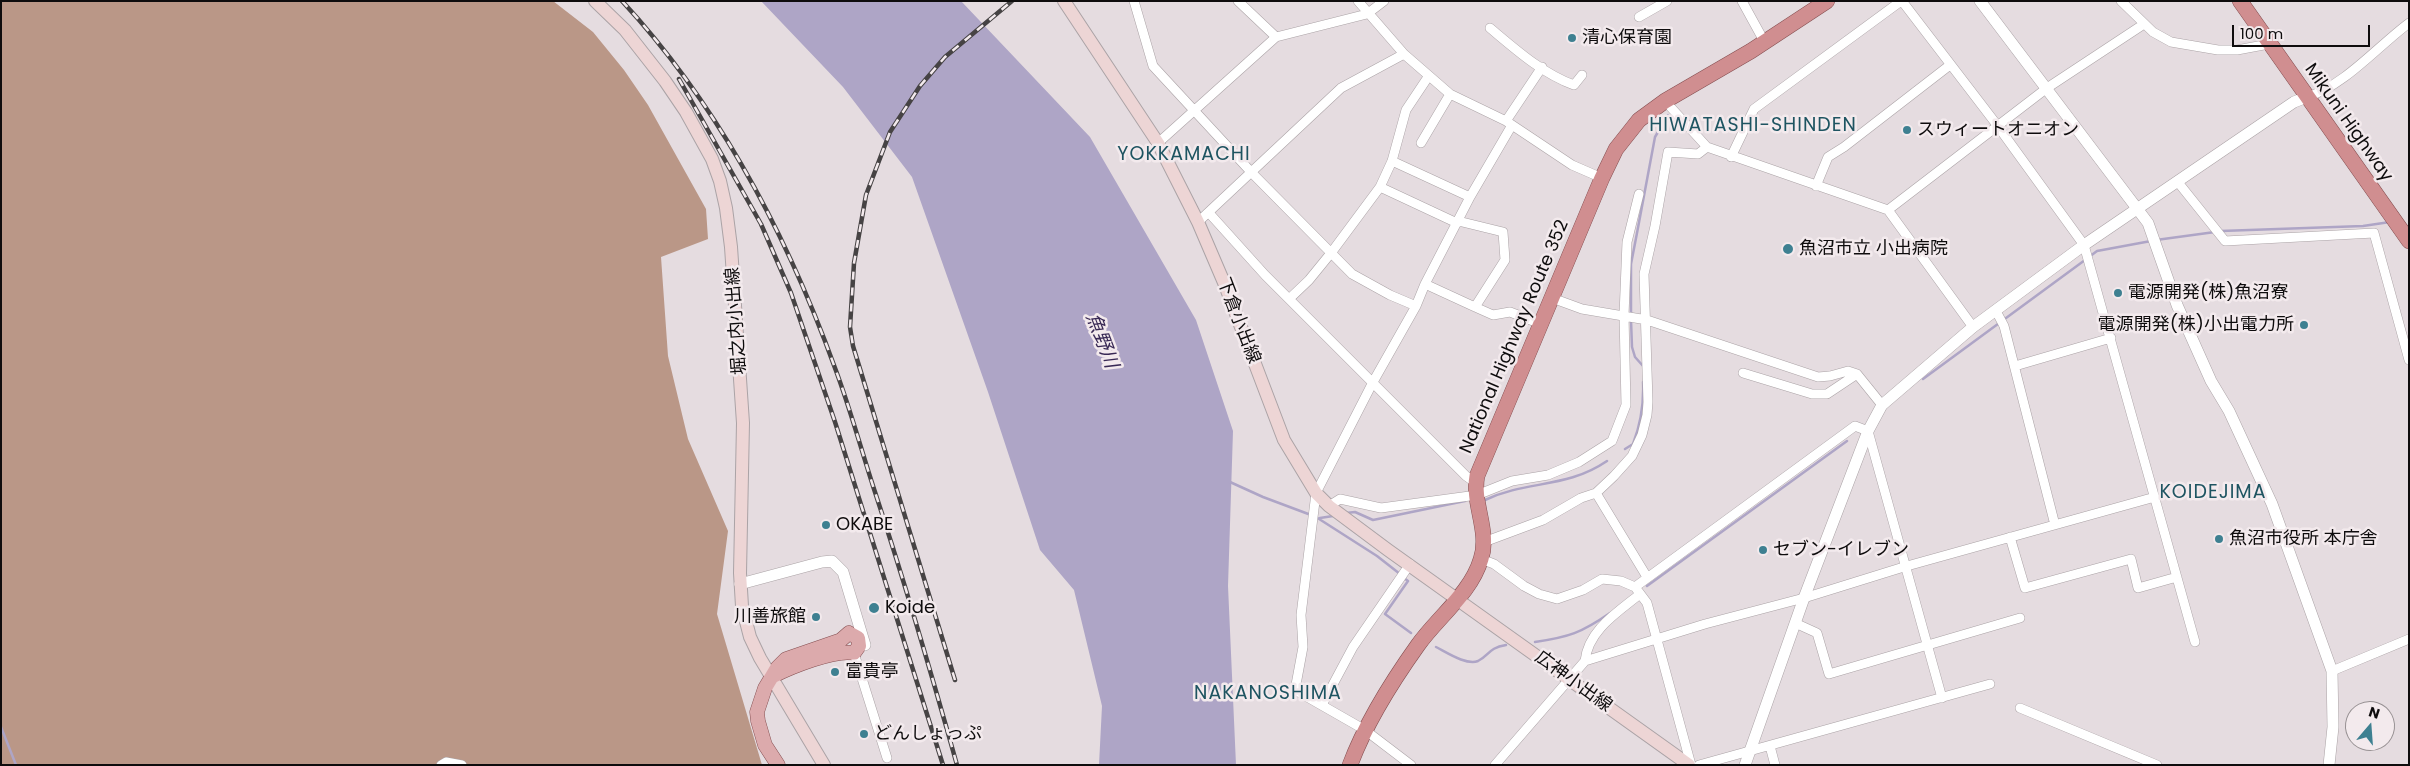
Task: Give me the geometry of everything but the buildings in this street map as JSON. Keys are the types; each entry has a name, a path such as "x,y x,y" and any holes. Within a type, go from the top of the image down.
{"highway":[{"name":"National Highway Route 352","path":"1350,765 1365,730 1418,645 1474,575 1481,559 1484,542 1477,489 1493,435 1616,149 1639,120 1665,101 1751,51 1827,1"},
{"name":"Mikuni Highway","path":"2240,1 2409,241"}],"main road":[{"name":"堀之内小出線","path":"595,1 626,30 665,81 686,112 712,159 720,181 731,247 743,423 740,584 742,606 750,637 824,765"},
{"name":"下倉小出線","path":"1064,1 1158,143 1198,222 1284,440 1316,493 1405,572 1457,598"},
{"name":"広神小出線","path":"1457,598 1690,765"},
{"path":"778,765 765,745 757,712 761,698 773,676 786,659 842,640 849,633 854,634 859,640 859,646 854,653"}],"street":[{"path":"1134,1 1152,66 1252,173 1352,274 1390,295 1416,306"},
{"path":"1238,1 1276,37"},
{"path":"1358,1 1367,14 1404,54 1428,77 1450,94 1509,123 1572,164 1602,178"},
{"path":"1158,143 1276,37 1367,14 1384,1"},
{"path":"1742,1 1764,41"},
{"path":"1731,156 1754,109 1902,1 2084,245 2195,642"},
{"path":"1980,1 2148,223 2178,304 2211,381 2229,411 2272,504 2332,670 2333,727 2329,765"},
{"path":"2121,1 2153,32 2171,42 2218,50 2237,50 2269,44"},
{"path":"1639,16 1662,2"},
{"path":"1745,765 1804,598 1868,431 1882,405 1973,327 2084,245 2294,102 2319,94 2347,74 2409,23"},
{"path":"1888,210 2047,88 2144,24"},
{"path":"1490,28 1542,68 1563,81 1574,85 1582,75"},
{"path":"1198,222 1210,214 1341,88 1404,54"},
{"path":"1816,186 1828,157 1844,147 1950,65"},
{"path":"1411,765 1365,730 1295,690 1303,647 1301,615 1316,493 1373,382 1416,306 1425,284 1509,123 1542,68"},
{"path":"1289,299 1309,280 1331,253 1380,187 1392,161 1406,110 1428,77"},
{"path":"1421,143 1450,94"},
{"path":"1665,101 1707,147 1888,210 1973,327"},
{"path":"1484,542 1543,520 1581,498 1596,493 1632,456 1642,435 1647,415 1647,320 1644,274 1655,226 1668,152 1698,154 1707,147"},
{"path":"1392,161 1470,197"},
{"path":"2177,181 2225,241 2374,233 2409,360"},
{"path":"1380,187 1457,222 1504,232 1505,260 1475,307"},
{"path":"1329,506 1340,499 1381,508 1548,475 1579,462 1612,441 1626,405 1627,242 1639,194"},
{"path":"1210,214 1289,299 1477,489"},
{"path":"1425,284 1493,316 1510,312 1541,324"},
{"path":"1552,298 1582,309 1647,320 1818,377 1848,371 1857,374 1882,405"},
{"path":"1996,311 2004,326 2056,524"},
{"path":"2015,366 2111,338"},
{"path":"1743,373 1812,394 1827,394 1857,374"},
{"path":"1585,660 1586,652 1603,623 1638,591 1647,577 1855,426 1868,431"},
{"path":"1868,431 1942,698"},
{"path":"1596,493 1647,577"},
{"path":"1495,765 1585,660 1804,598 1906,566 2155,497"},
{"path":"2010,537 2025,588 2131,559 2138,588 2177,577"},
{"path":"1481,559 1508,573 1524,586 1539,594 1557,599 1584,590 1602,579 1621,581 1638,591 1647,603 1690,765"},
{"path":"740,584 822,562 832,562 843,572 866,644 862,651 854,653 887,758"},
{"path":"1322,705 1353,647 1405,572"},
{"path":"1795,623 1817,633 1829,674 1928,647 2020,618"},
{"path":"2332,670 2409,639"},
{"path":"1699,765 1990,684"},
{"path":"2020,708 2153,764"},
{"path":"1770,746 1775,765"},
{"path":"440,765 446,762 462,765"}],"shaded area":[{"path":"1,1 553,1 593,32 624,70 648,105 706,209 708,239 661,257 668,356 688,439 728,531 717,614 762,765 1,765"}],"water":[{"name":"魚野川","path":"761,1 961,1 1090,137 1196,320 1233,431 1228,586 1236,765 1099,765 1102,706 1074,590 1040,550 988,392 912,177 843,87"}],"waterway":[{"path":"1631,315 1631,264 1655,137 1668,115"},
{"path":"2221,231 2363,226 2390,222"},
{"path":"2156,240 2215,232"},
{"path":"2089,257 2097,251 2151,241"},
{"path":"1923,379 2085,260"},
{"path":"1631,320 1632,347 1635,357 1643,366"},
{"path":"1625,449 1633,444 1638,429 1643,398 1643,382"},
{"path":"1647,586 1847,441"},
{"path":"1485,500 1516,489 1577,476 1607,461"},
{"path":"1230,482 1311,515"},
{"path":"1346,513 1355,512 1373,520 1465,501"},
{"path":"1320,518 1333,516"},
{"path":"1316,517 1377,556 1400,574"},
{"path":"1404,578 1408,581 1385,614 1411,633"},
{"path":"1535,642 1574,633 1610,613"},
{"path":"1436,647 1457,658 1473,662 1482,659 1492,650 1506,645"},
{"path":"1,727 16,765"}],"railway":[{"path":"622,1 657,41 719,128 747,174 795,269 816,318 846,398 907,592 957,765"},
{"path":"955,680 853,346 850,327 854,263 866,195 890,132 920,86 945,57 1012,1"},
{"path":"679,79 761,224 791,293 835,422 943,765"}],"place":[{"name":"清心保育園","path":"1572,38"},
{"name":"スウィートオニオン","path":"1907,130"},
{"name":"魚沼市立 小出病院","path":"1788,249"},
{"name":"電源開発(株)魚沼寮","path":"2118,293"},
{"name":"電源開発(株)小出電力所","path":"2304,325"},
{"name":"OKABE","path":"826,525"},
{"name":"魚沼市役所 本庁舎","path":"2219,539"},
{"name":"セブン-イレブン","path":"1763,550"},
{"name":"Koide","path":"874,608"},
{"name":"川善旅館","path":"816,617"},
{"name":"富貴亭","path":"835,672"},
{"name":"どんしょっぷ","path":"864,734"}],"district":[{"name":"HIWATASHI-SHINDEN","path":"1753,126"},
{"name":"YOKKAMACHI","path":"1184,155"},
{"name":"KOIDEJIMA","path":"2213,493"},
{"name":"NAKANOSHIMA","path":"1268,694"}]}
